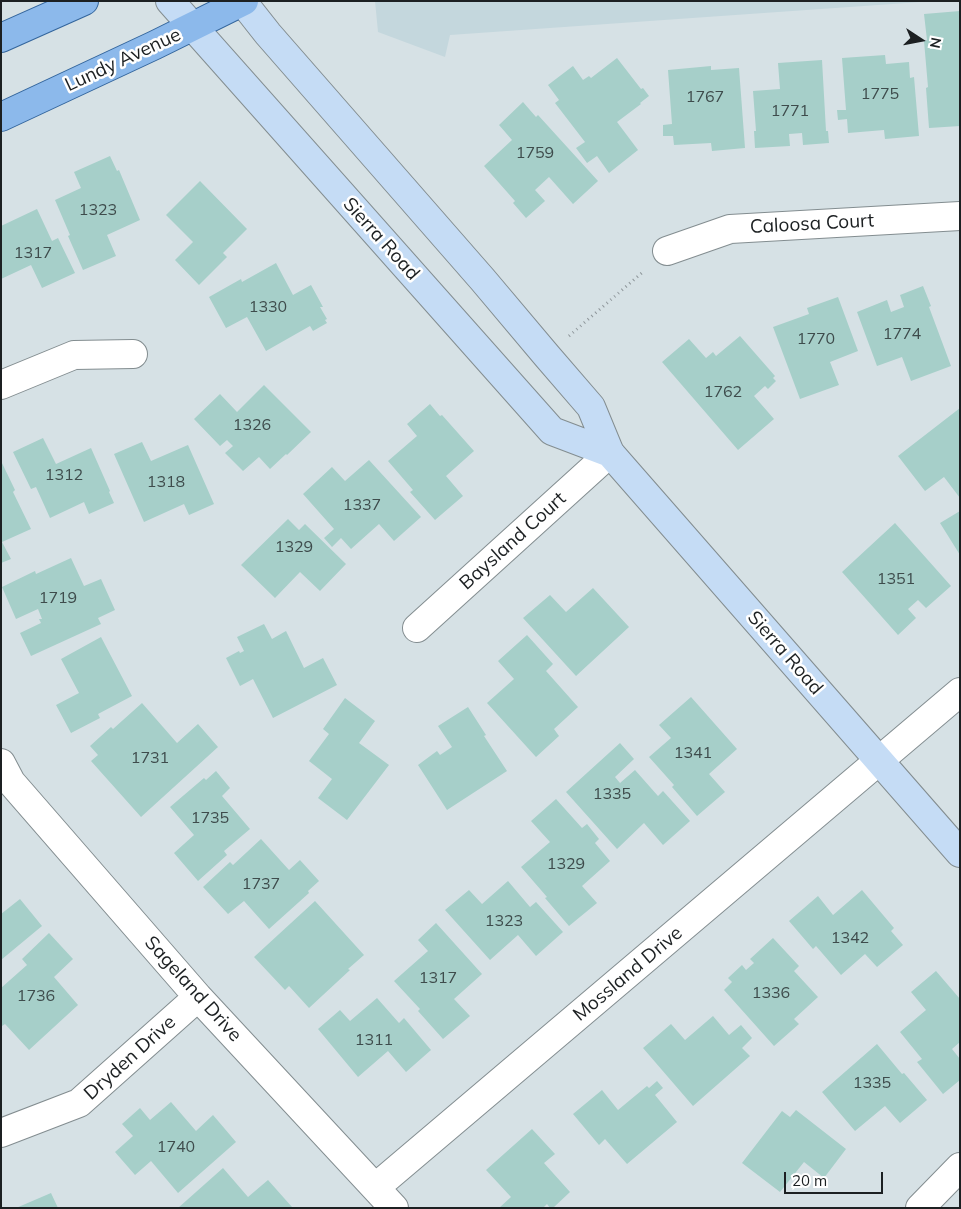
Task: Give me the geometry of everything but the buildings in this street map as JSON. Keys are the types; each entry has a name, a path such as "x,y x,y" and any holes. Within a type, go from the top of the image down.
{"main road":[{"path":"1,38 84,1"},
{"name":"Sierra Road","path":"170,1 552,431 610,453"},
{"name":"Sierra Road","path":"243,2 268,34 591,407 610,453 960,853"},
{"name":"Lundy Avenue","path":"1,117 243,2"}],"street":[{"name":"Caloosa Court","path":"667,251 730,229 960,216"},
{"path":"1,385 74,355 133,354"},
{"name":"Baysland Court","path":"417,628 610,453"},
{"name":"Mossland Drive","path":"376,1187 960,692"},
{"name":"Sageland Drive","path":"1,763 11,782 198,997 394,1208"},
{"name":"Dryden Drive","path":"1,1133 79,1103 198,997"},
{"path":"920,1208 960,1167"}],"path":[{"path":"547,356 667,251"}],"shaded area":[{"path":"375,1 935,1 450,35 445,57 378,32"}]}
